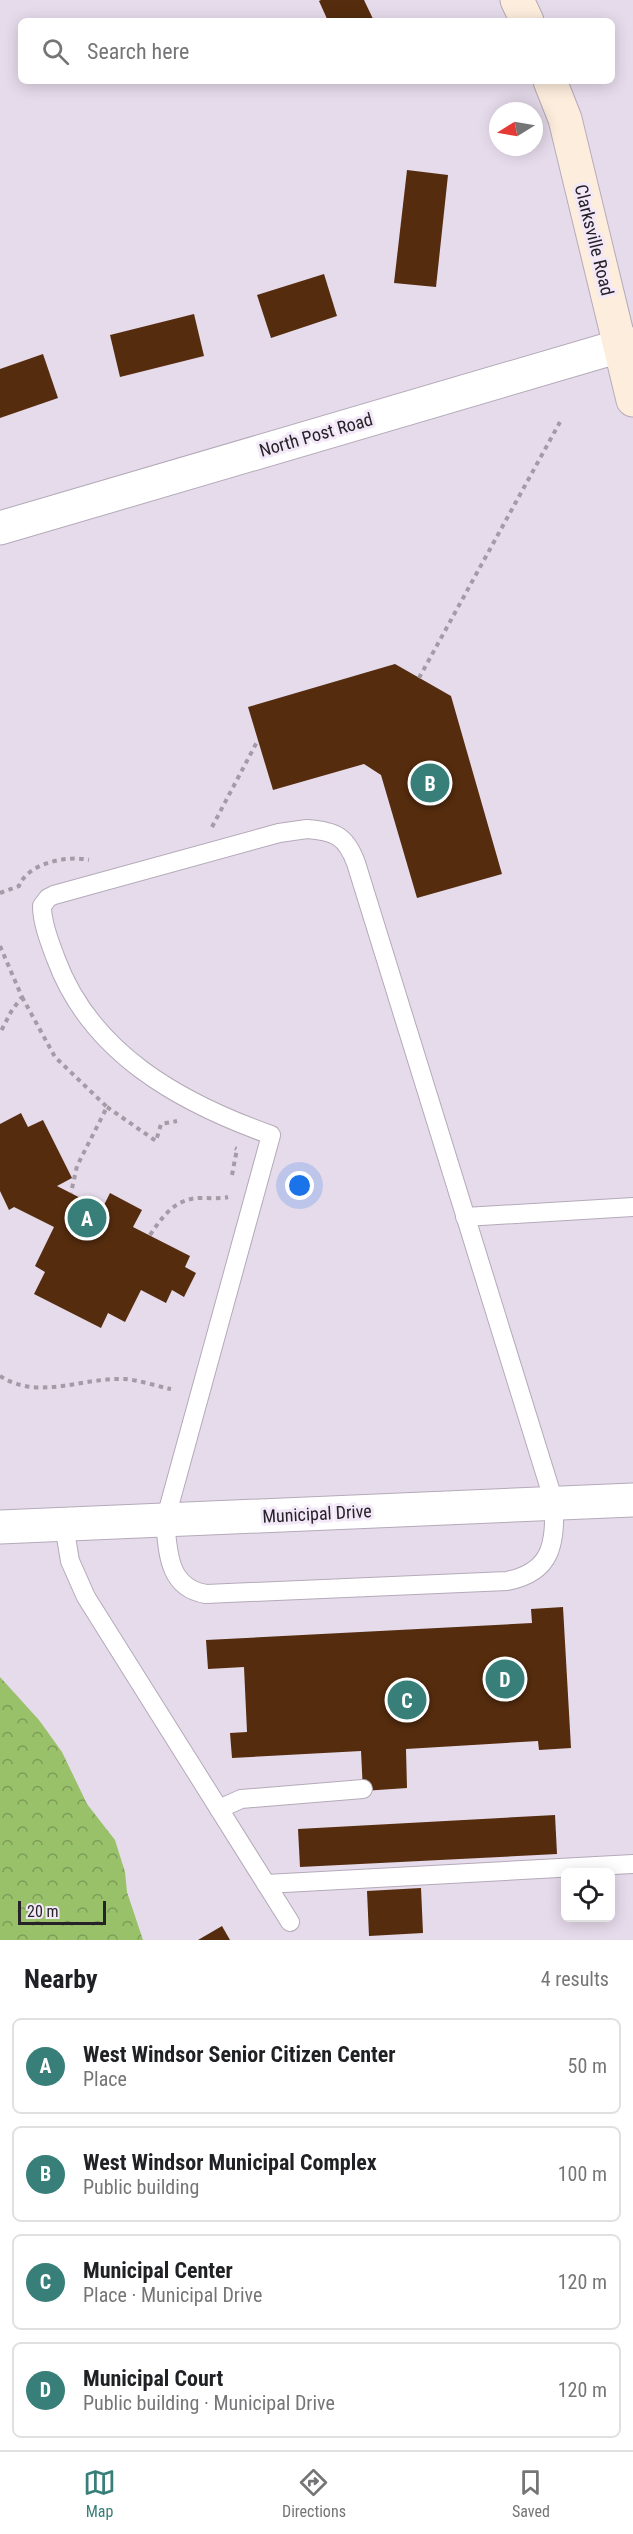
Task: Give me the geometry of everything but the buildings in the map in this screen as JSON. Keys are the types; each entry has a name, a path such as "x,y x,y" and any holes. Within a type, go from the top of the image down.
{"street":[{"path":"517,0 526,18"},
{"name":"Clarksville Road","path":"551,84 565,119 626,345 633,400"},
{"name":"North Post Road","path":"0,528 626,345"},
{"name":"Municipal Drive","path":"0,1527 633,1500"}],"lane":[{"path":"307,829 328,831 344,840 351,851 465,1217 554,1502 552,1540 548,1557 542,1565 519,1578 495,1581 213,1594 198,1593 185,1587 171,1568 165,1521 271,1135 225,1119 185,1100 144,1072 114,1046 85,1014 61,974 45,925 42,910 46,900 54,895 279,833 307,829"},
{"path":"465,1217 633,1207"},
{"path":"64,1525 67,1548 76,1579 290,1922"},
{"path":"219,1809 241,1799 363,1789"},
{"path":"266,1884 633,1864"}],"path":[{"path":"419,678 560,422"},
{"path":"210,831 258,740"},
{"path":"0,893 18,886 26,874 36,868 76,857 92,860"},
{"path":"0,946 22,997 55,1057 107,1107 156,1142 161,1124 175,1120 185,1125"},
{"path":"0,1033 22,997"},
{"path":"71,1193 78,1166 107,1107"},
{"path":"227,1144 237,1149 232,1179"},
{"path":"150,1236 168,1210 179,1203 195,1198 228,1198 230,1189"},
{"path":"0,1376 17,1385 37,1388 125,1379 171,1389"}],"green space":[{"path":"0,1677 39,1720 62,1752 87,1804 115,1840 125,1872 127,1892 143,1940 0,1940"}],"place":[{"name":"West Windsor Municipal Complex","path":"430,783"},
{"name":"West Windsor Senior Citizen Center","path":"87,1218"},
{"name":"Municipal Court","path":"505,1679"},
{"name":"Municipal Center","path":"407,1700"}]}
